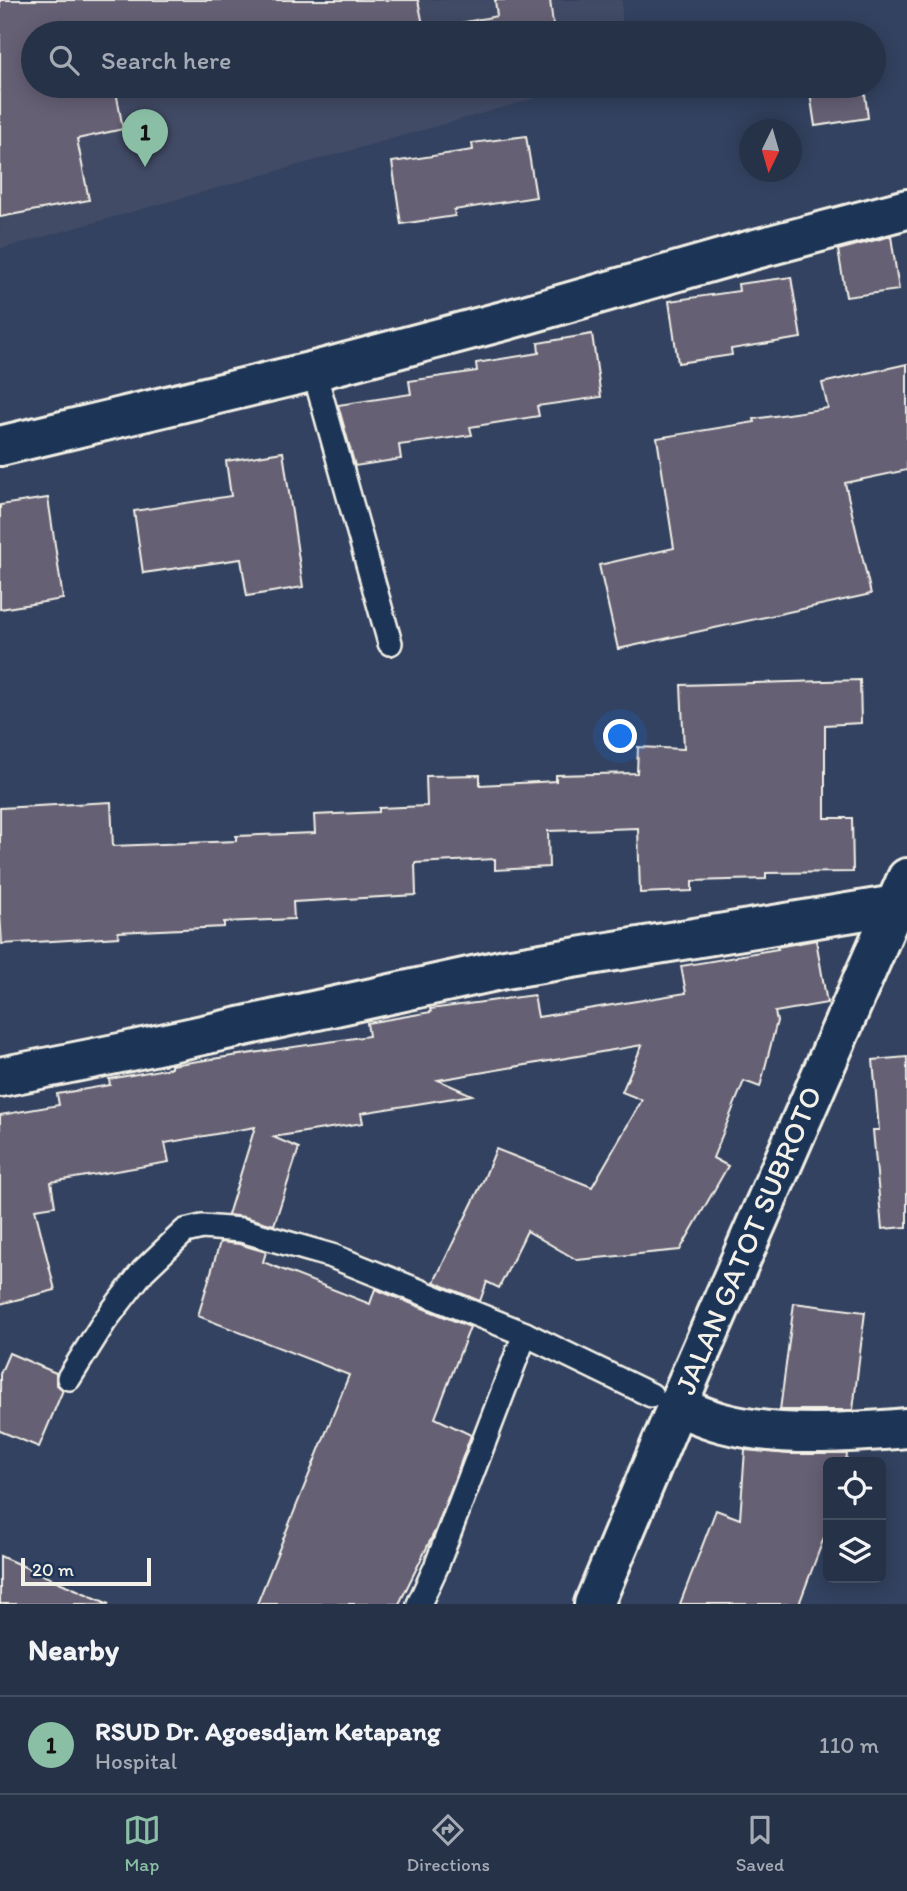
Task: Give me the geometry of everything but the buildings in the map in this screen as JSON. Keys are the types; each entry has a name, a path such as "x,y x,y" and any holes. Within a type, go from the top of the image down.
{"street":[{"path":"0,446 314,372 907,209"},
{"path":"0,1077 505,969 901,892"},
{"name":"JALAN GATOT SUBROTO","path":"594,1604 666,1402 901,892"},
{"path":"666,1402 722,1423 761,1429 848,1433 907,1428"}],"lane":[{"path":"314,372 390,643"},
{"path":"69,1378 104,1322 143,1271 185,1231 202,1227 241,1230 332,1256 525,1334 666,1402"},
{"path":"419,1604 436,1567 525,1334"}],"shaded area":[{"path":"0,0 622,0 622,21 21,21 21,98 536,98 0,249"}],"place":[{"name":"RSUD Dr. Agoesdjam Ketapang","path":"145,167"}]}
